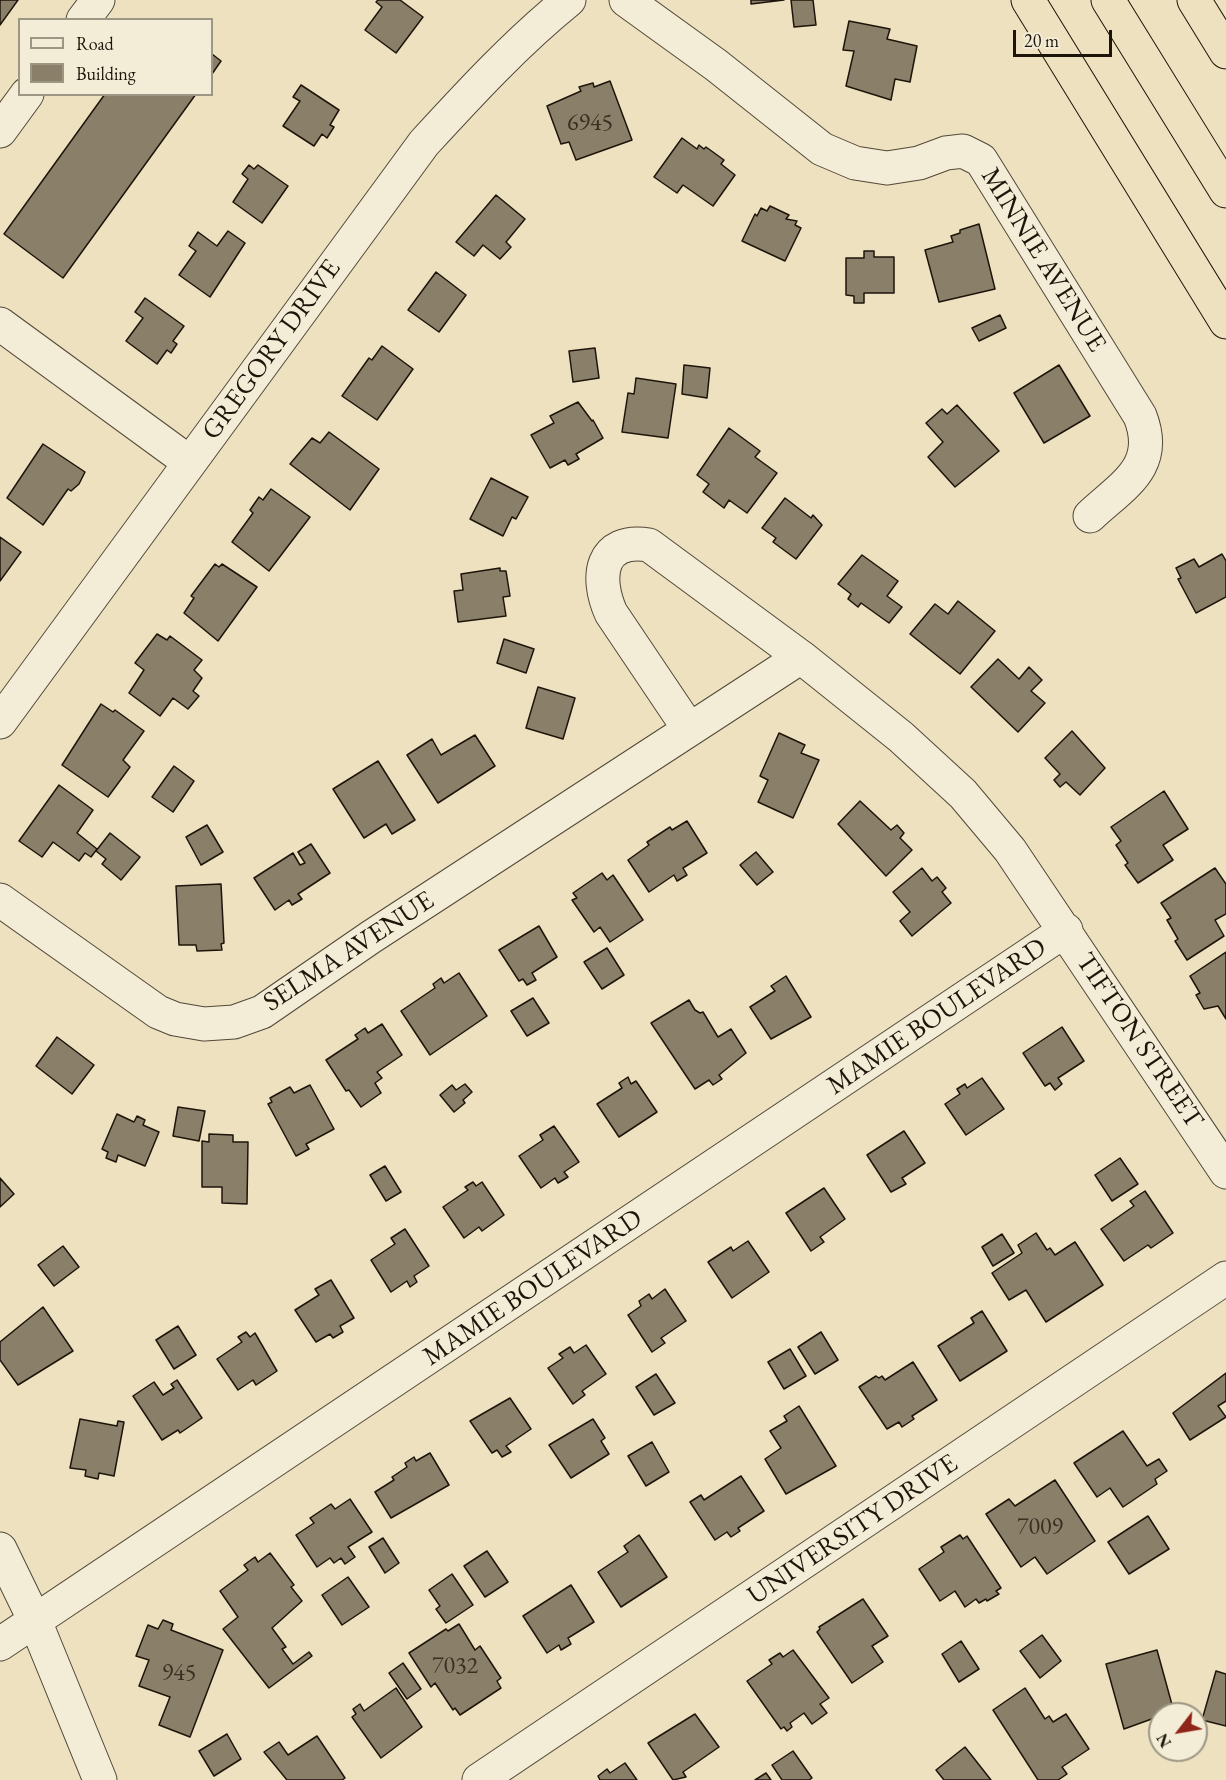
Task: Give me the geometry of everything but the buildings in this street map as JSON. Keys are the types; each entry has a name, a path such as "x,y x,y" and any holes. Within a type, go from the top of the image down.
{"highway":[{"path":"1028,0 1226,322"},
{"path":"1108,0 1226,191"},
{"path":"1194,0 1226,52"}],"street":[{"path":"84,18 98,0"},
{"name":"GREGORY DRIVE","path":"0,722 424,143 477,85 541,23 569,0"},
{"name":"MINNIE AVENUE","path":"626,0 716,65 822,149 855,163 887,168 919,164 946,153 963,151 981,160 1140,416 1147,434 1146,454 1137,471 1090,516"},
{"path":"0,131 26,96"},
{"path":"0,324 189,462"},
{"name":"TIFTON STREET","path":"689,729 610,613 602,594 601,577 607,558 618,547 633,543 649,545 801,657 901,737 963,794 1010,850 1066,930 1226,1172"},
{"path":"689,729 801,657"},
{"name":"SELMA AVENUE","path":"0,900 158,1012 174,1019 204,1024 234,1022 262,1012 689,729"},
{"name":"MAMIE BOULEVARD","path":"0,1644 1066,930"},
{"name":"UNIVERSITY DRIVE","path":"493,1776 1226,1278"},
{"path":"0,1549 35,1621 100,1780"}]}
